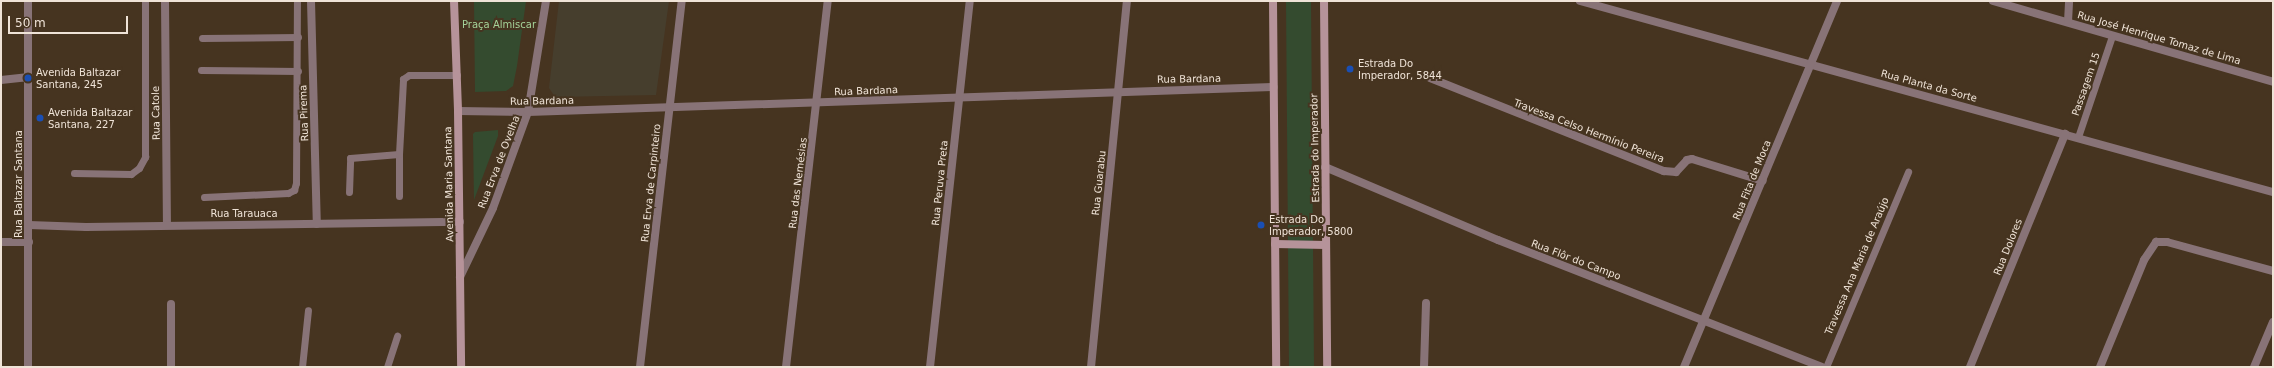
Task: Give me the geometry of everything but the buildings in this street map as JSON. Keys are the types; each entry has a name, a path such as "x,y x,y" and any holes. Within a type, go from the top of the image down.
{"main road":[{"name":"Avenida Maria Santana","path":"454,1 458,111 461,367"},
{"path":"1273,1 1276,367"},
{"name":"Estrada do Imperador","path":"1324,1 1327,367"},
{"path":"1275,244 1326,245"}],"street":[{"name":"Rua Baltazar Santana","path":"28,1 28,367"},
{"name":"Rua Catole","path":"165,1 167,225"},
{"name":"Rua Pirema","path":"311,1 317,224"},
{"name":"Rua Erva de Ovelha","path":"460,277 493,208 528,112 546,1"},
{"name":"Rua Erva de Carpinteiro","path":"640,367 682,1"},
{"name":"Rua das Nemésias","path":"786,367 818,103 828,1"},
{"name":"Rua Peruva Preta","path":"930,367 970,1"},
{"name":"Rua Guarabu","path":"1090,367 1127,1"},
{"name":"Rua Planta da Sorte","path":"1580,1 2078,137 2273,192"},
{"name":"Rua Fita de Moca","path":"1684,367 1763,181 1809,63 1836,1"},
{"name":"Rua José Henrique Tomaz de Lima","path":"1993,1 2273,82"},
{"path":"2068,22 2069,1"},
{"path":"1,80 29,77"},
{"name":"Travessa Celso Hermínio Pereira","path":"1430,78 1664,171 1676,172 1687,160 1692,158 1763,181"},
{"name":"Rua Bardana","path":"458,111 528,112 818,103 1118,91 1274,87"},
{"name":"Rua Dolores","path":"1970,367 2065,134"},
{"name":"Rua Flôr do Campo","path":"1325,167 1498,240 1822,367"},
{"name":"Rua Tarauaca","path":"29,225 460,222"},
{"path":"1,242 29,242"},
{"path":"2100,367 2144,260 2156,242 2167,242 2273,271"},
{"path":"1424,367 1426,303"},
{"path":"171,304 172,367"},
{"path":"2254,367 2271,334 2273,322"}],"lane":[{"path":"74,173 131,174 139,168 145,157 145,1"},
{"path":"204,197 288,194 294,190 296,183 298,71 297,1"},
{"name":"Passagem 15","path":"2078,137 2112,36"},
{"path":"202,38 298,37"},
{"path":"201,70 298,71"},
{"path":"399,196 398,154 403,79 409,76 457,75"},
{"path":"350,192 350,158 398,154"},
{"name":"Travessa Ana Maria de Araújo","path":"1826,367 1908,172"},
{"path":"302,367 308,310"},
{"path":"387,367 397,336"}],"shaded area":[{"path":"559,1 669,1 656,95 555,97 549,88"}],"green space":[{"name":"Praça Almiscar","path":"474,1 526,1 513,86 506,91 475,92"},
{"path":"1286,1 1311,1 1314,367 1289,367"},
{"path":"498,130 498,136 474,200 473,134 475,132"}],"place":[{"name":"Estrada Do Imperador, 5844","path":"1350,69"},
{"name":"Avenida Baltazar Santana, 245","path":"28,78"},
{"name":"Avenida Baltazar Santana, 227","path":"40,118"},
{"name":"Estrada Do Imperador, 5800","path":"1261,225"}]}
